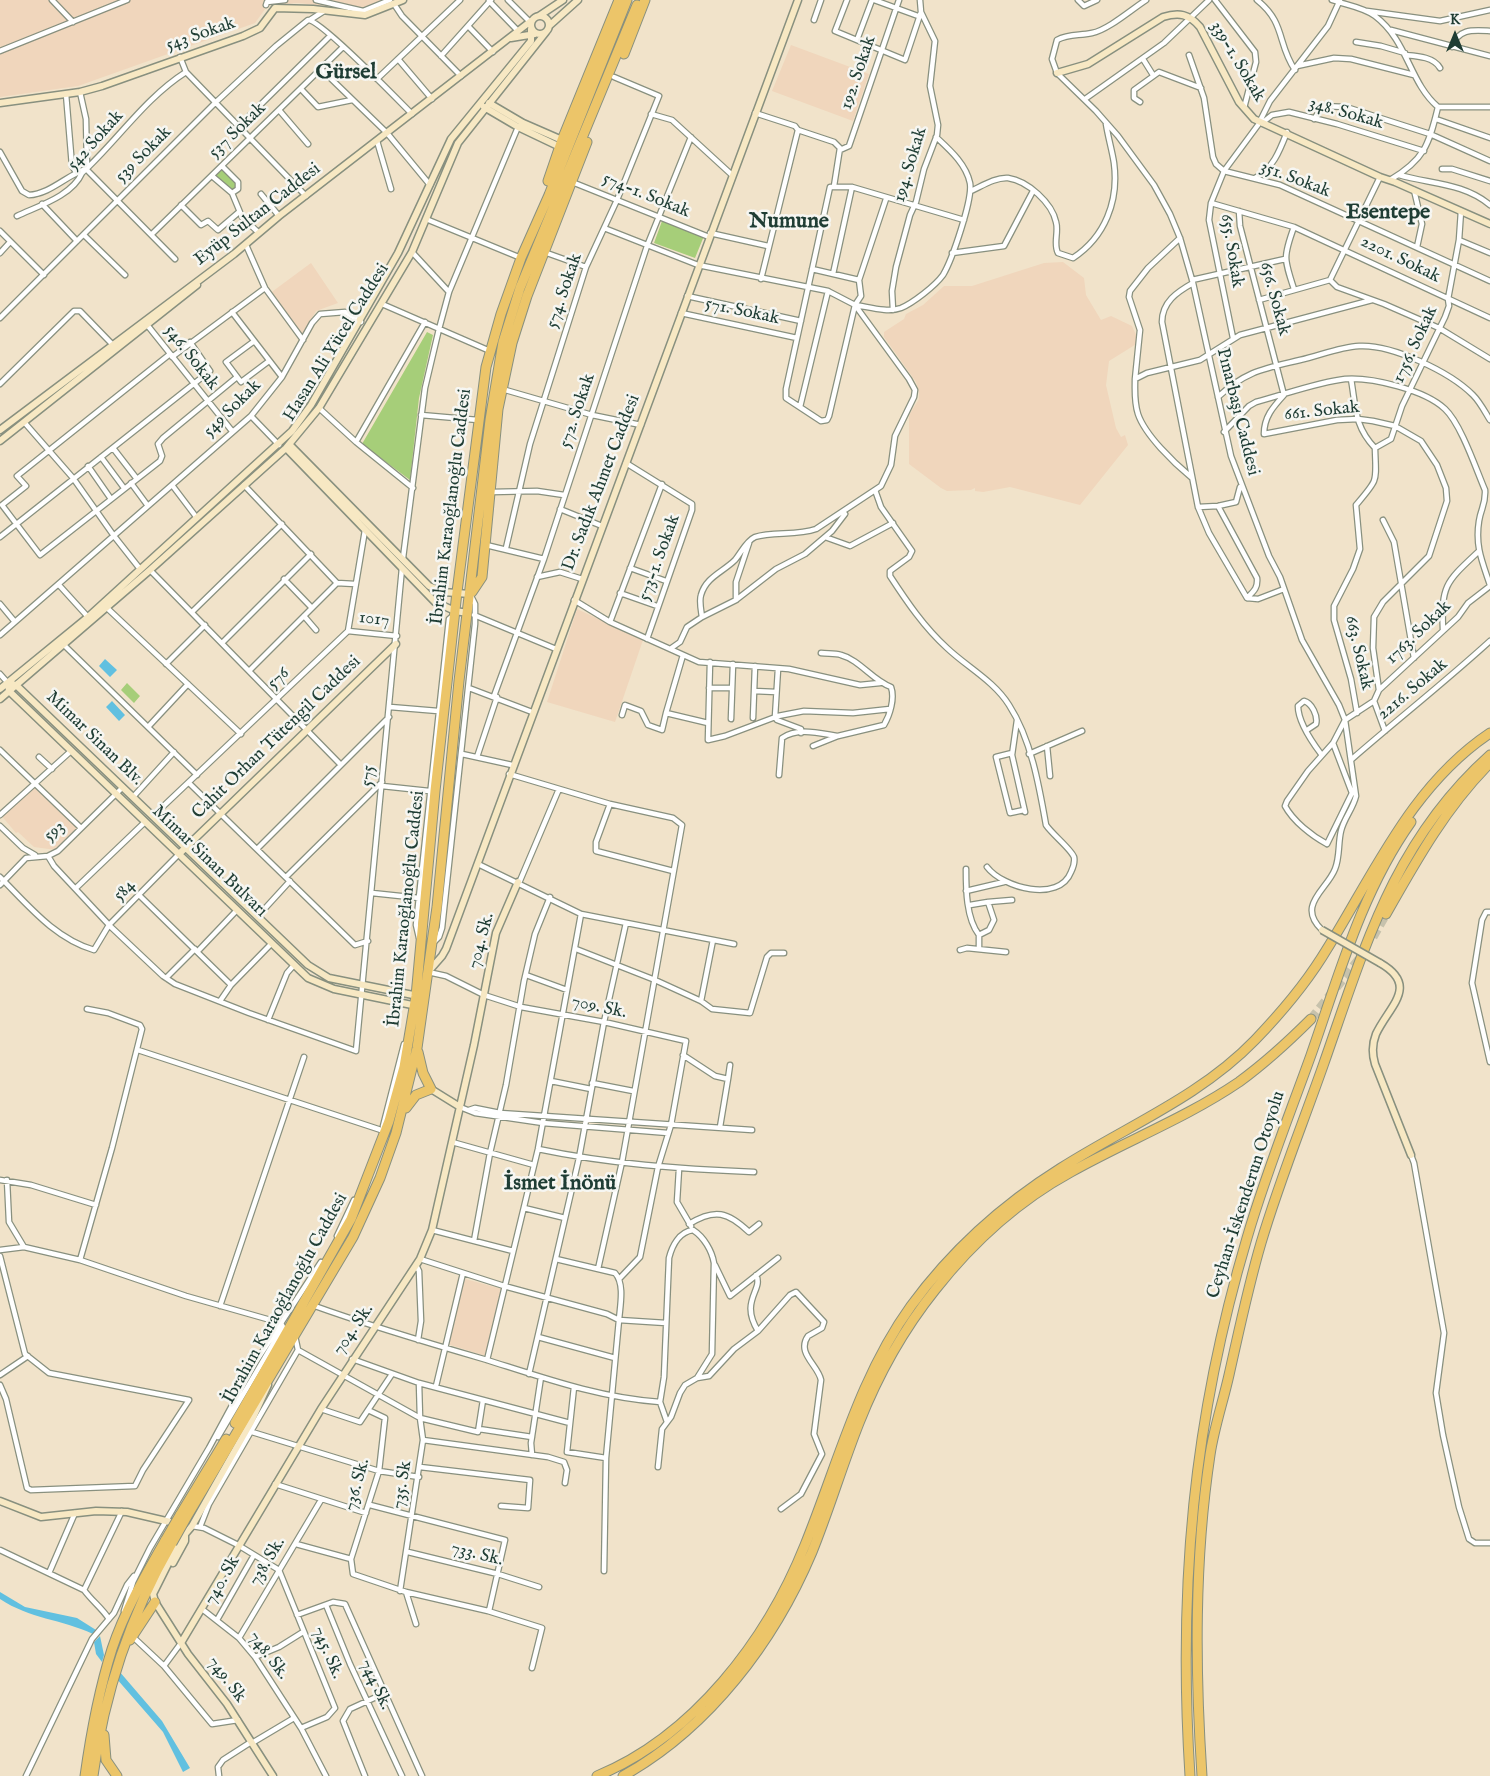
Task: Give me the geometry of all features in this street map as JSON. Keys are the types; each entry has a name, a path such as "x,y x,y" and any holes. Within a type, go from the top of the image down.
{"highway":[{"path":"532,232 561,144 619,0"},
{"name":"İbrahim Karaoğlanoğlu Caddesi","path":"85,1776 93,1723 112,1648 123,1621 169,1541 186,1520 353,1237 390,1152 402,1112 417,1048 421,941 457,592 478,420 490,351 521,258 549,196 627,0"},
{"path":"470,594 482,577 492,492 498,409 512,343 544,252 614,77 641,2"},
{"name":"İbrahim Karaoğlanoğlu Caddesi","path":"186,1520 235,1424 351,1219 389,1121 428,972 437,907 451,748 472,615 470,594 490,420 503,342 523,279 641,2"},
{"path":"597,1776 619,1767 646,1750 678,1725 708,1696 751,1645 780,1598 804,1548 850,1419 869,1377 891,1337 930,1282 976,1231 1031,1187 1193,1091 1252,1044 1302,987 1324,955 1393,835 1452,764 1490,734"},
{"name":"Ceyhan-İskenderun Otoyolu","path":"1190,1776 1185,1670 1185,1613 1190,1530 1198,1452 1211,1385 1247,1236 1334,987 1376,880 1400,838 1426,799 1454,767 1490,734"},
{"name":"Ceyhan-İskenderun Otoyolu","path":"1202,1776 1197,1688 1197,1613 1210,1454 1246,1300 1262,1241 1349,992 1390,886 1413,846 1439,808 1465,778 1490,755"},
{"path":"1386,914 1421,851 1471,782 1490,763"},
{"path":"623,1776 652,1757 702,1714 739,1675 758,1650 799,1580 859,1423 881,1374 916,1315 961,1259 982,1237 1036,1194 1069,1173 1200,1106 1238,1082 1269,1059 1311,1019"},
{"path":"402,1112 416,1095 431,1089 423,1073 417,1048"},
{"name":"İbrahim Karaoğlanoğlu Caddesi","path":"93,1776 108,1697 120,1654 169,1541"},
{"path":"120,1654 154,1599"},
{"path":"108,1697 104,1746 106,1760 117,1776"},
{"path":"80,1776 93,1723"}],"street":[{"path":"52,0 73,22"},
{"path":"0,51 126,0"},
{"path":"266,5 267,2 285,0"},
{"path":"316,0 363,11 392,2 402,16 461,76"},
{"name":"543 Sokak","path":"0,103 80,92 102,86 260,28 275,8 324,10 365,15 392,2 403,0"},
{"path":"377,79 460,0"},
{"path":"508,0 532,28"},
{"path":"509,38 532,28 547,29 578,0"},
{"name":"Dr. Sadık Ahmet Caddesi","path":"428,972 442,956 478,864 512,765 641,425 709,235 798,0"},
{"path":"814,20 821,0"},
{"path":"847,0 835,31 905,60 920,14 873,0 857,40"},
{"name":"192. Sokak","path":"840,150 849,146 899,0"},
{"name":"194. Sokak","path":"893,310 892,291 896,267 938,125 930,86 935,41 920,14 920,0"},
{"path":"1078,0 1084,6 1097,0"},
{"path":"1057,73 1052,59 1057,40 1066,35 1092,33 1101,30 1146,0"},
{"path":"1085,99 1143,59 1192,18 1209,0"},
{"path":"1215,0 1255,52 1256,62 1244,109"},
{"path":"1257,0 1274,17 1282,36 1287,58 1296,68 1334,58 1351,59 1414,75"},
{"path":"1332,0 1365,10 1440,21 1490,10"},
{"path":"441,56 489,1 518,32"},
{"path":"538,16 558,1"},
{"name":"655. Sokak","path":"1233,338 1209,220 1210,203 1224,171 1261,122 1270,101 1328,26 1339,1"},
{"name":"539 Sokak","path":"0,318 215,104 276,46 324,10"},
{"path":"1365,10 1391,30 1490,56"},
{"name":"339-1. Sokak","path":"1057,73 1088,64 1163,17 1174,14 1192,18 1200,27 1244,109 1261,122 1287,132 1380,177 1490,224"},
{"path":"538,16 547,19 547,29"},
{"name":"Eyüp Sultan Caddesi","path":"1,428 246,245 279,216 509,38 518,32 532,28 538,16"},
{"path":"312,20 343,47 412,114"},
{"path":"468,26 493,52"},
{"path":"0,689 88,617 279,445 307,412 361,322 398,253 451,139 525,48 532,28"},
{"name":"Hasan Ali Yücel Caddesi","path":"0,699 107,608 288,446 319,408 412,252 458,143 547,29"},
{"path":"1452,47 1456,36 1463,32 1475,29 1490,31"},
{"path":"1391,30 1405,54 1414,75 1430,100 1438,108 1490,108"},
{"path":"238,127 330,36"},
{"path":"1356,42 1429,58 1440,68"},
{"name":"537 Sokak","path":"152,234 343,47"},
{"path":"1189,55 1201,88 1213,157 1216,164 1224,171"},
{"path":"180,57 186,72 215,104 306,196"},
{"path":"398,59 432,98"},
{"path":"1143,59 1153,75"},
{"path":"321,69 387,133 430,185"},
{"name":"542 Sokak","path":"17,216 68,190 161,91 186,72"},
{"path":"1140,102 1134,98 1134,90 1159,72 1201,88"},
{"name":"Pınarbaşı Caddesi","path":"1057,73 1085,99 1106,123 1154,185 1170,214 1180,238 1192,281 1224,432 1240,486 1284,589 1302,640 1339,705 1345,720 1356,796 1354,807 1344,822 1340,833 1335,871 1314,899 1314,918 1322,930"},
{"name":"574. Sokak","path":"506,548 518,492 586,267 617,200 659,96 614,77"},
{"path":"301,89 318,107 352,100"},
{"path":"80,92 86,119 87,169 175,258"},
{"path":"66,94 72,166 76,172"},
{"path":"480,102 491,103 561,144"},
{"path":"480,102 486,109 518,127 561,144"},
{"path":"1314,119 1323,106 1346,107 1430,134 1490,161"},
{"path":"1390,180 1417,162 1424,151 1436,119 1438,108"},
{"path":"279,110 308,144"},
{"name":"348. Sokak","path":"1261,122 1272,115 1282,112 1314,119 1424,151"},
{"path":"756,113 834,142 840,150 834,186 830,188 808,286 786,398 821,421 827,420 829,416 855,305 861,296 859,280 886,199"},
{"path":"651,114 672,120 732,175"},
{"path":"1436,119 1490,138"},
{"path":"971,191 994,180 1008,178 1033,191 1052,210 1057,223 1058,253 1070,259 1084,251 1097,238 1106,222 1114,193 1114,162 1106,123"},
{"path":"403,558 425,388 439,328 449,292 518,127"},
{"path":"761,279 798,130"},
{"path":"1255,178 1265,173 1277,157 1287,132"},
{"name":"572. Sokak","path":"477,757 516,633 544,559 647,246 691,137"},
{"path":"604,228 698,265 761,279 808,286 828,291 855,305 893,310 903,307 933,287 943,274 964,220 971,191 970,181 962,164 936,137"},
{"path":"377,141 391,189"},
{"path":"0,152 22,191 29,195 46,190 76,172 87,169"},
{"path":"222,166 238,182 238,189 232,193"},
{"path":"1442,169 1452,169 1490,181"},
{"name":"351. Sokak","path":"1224,171 1280,185 1490,281"},
{"path":"1399,175 1432,184 1451,184 1480,196 1490,205"},
{"path":"212,176 232,193 239,212 259,233"},
{"path":"1330,280 1380,177"},
{"name":"574-1. Sokak","path":"572,182 709,235 768,246"},
{"path":"834,186 852,188 964,220"},
{"path":"833,274 852,188"},
{"path":"1414,190 1422,224 1417,247"},
{"path":"952,253 1004,246 1033,191"},
{"path":"261,194 279,216"},
{"name":"2201. Sokak","path":"1210,203 1294,227 1345,249 1490,318"},
{"path":"42,204 77,241"},
{"path":"181,205 200,225 208,221 218,230 239,212"},
{"name":"656. Sokak","path":"1239,211 1238,220 1284,395"},
{"name":"1756. Sokak","path":"1375,448 1391,439 1410,390 1449,306 1448,298 1459,240 1461,211"},
{"path":"426,219 521,258"},
{"path":"1294,227 1285,248 1285,259 1294,289"},
{"path":"0,231 44,275"},
{"path":"84,235 125,275"},
{"path":"1180,238 1132,286 1129,297 1140,330 1135,379 1135,400 1138,415 1146,430 1191,477"},
{"path":"1459,240 1490,254"},
{"path":"0,253 10,242"},
{"path":"246,245 265,288 303,340"},
{"path":"412,252 449,292"},
{"path":"544,252 586,267"},
{"path":"1247,598 1210,533 1198,507 1169,367 1162,313 1167,303 1176,293 1192,281 1285,259"},
{"path":"812,269 859,280"},
{"path":"0,441 194,289 200,280"},
{"path":"1259,300 1330,280"},
{"path":"1330,280 1337,287 1440,328 1490,359"},
{"path":"238,377 163,438 158,444 162,456 160,461 96,510 42,555 38,553 1,504 26,486 17,476 171,355 265,288"},
{"path":"800,407 828,291"},
{"path":"687,296 801,321"},
{"path":"1135,379 1209,356 1233,338 1267,327 1372,300"},
{"path":"382,304 490,351"},
{"path":"702,617 700,596 705,584 716,574 724,570 755,537 805,533 816,529 875,490 886,478 891,465 895,436 914,397 915,390 855,305"},
{"path":"0,384 74,311 80,310 112,344"},
{"path":"232,312 253,342 282,377"},
{"name":"549 Sokak","path":"0,635 251,416 282,377 320,314 346,312 361,322"},
{"name":"571. Sokak","path":"681,313 797,338"},
{"path":"356,442 424,322"},
{"name":"546. Sokak","path":"148,326 232,431"},
{"path":"0,537 210,371 190,342"},
{"path":"253,342 226,362 241,382 269,361"},
{"path":"1218,397 1235,381 1255,372 1343,348 1360,346 1382,348 1422,364 1463,387 1474,396 1490,420"},
{"path":"1351,379 1358,419 1364,437 1375,448"},
{"path":"1224,432 1249,406 1284,395 1351,379 1410,390 1446,409 1474,463 1485,490 1486,502 1479,520 1478,552 1490,585"},
{"path":"502,388 592,415 641,425"},
{"name":"661. Sokak","path":"1284,395 1268,413 1264,425 1264,434 1298,426 1358,419 1395,426 1421,441 1428,448 1440,473 1446,497 1429,556 1400,585"},
{"path":"319,408 356,442 413,488"},
{"path":"421,415 478,420"},
{"path":"251,416 279,445"},
{"path":"24,422 73,478 140,569"},
{"path":"288,446 433,588 470,594"},
{"path":"288,446 365,530 435,602 455,613 472,615 556,649"},
{"path":"113,448 137,479"},
{"name":"663. Sokak","path":"1357,713 1351,679 1334,620 1334,606 1354,569 1360,549 1356,505 1374,483 1377,475 1375,448"},
{"path":"101,457 124,488"},
{"name":"573-1. Sokak","path":"626,463 692,504 692,510 647,639"},
{"path":"88,466 111,499"},
{"path":"131,483 148,506"},
{"path":"610,622 662,484"},
{"path":"172,485 197,518"},
{"path":"244,485 337,583 355,584"},
{"path":"1198,507 1218,506 1236,502 1240,486"},
{"path":"875,490 881,507 912,551 909,557 890,571 890,576 922,622 964,664 996,688 1025,734 1046,825 1074,856 1074,866 1069,878 1058,886 1035,889 1021,888 1004,882 987,867"},
{"path":"492,492 548,491 564,495"},
{"path":"1218,506 1257,578 1258,585 1255,591 1247,598"},
{"path":"560,509 602,526"},
{"path":"670,649 680,642 687,627 702,617 736,600 776,568 805,554 825,537 848,509"},
{"path":"1383,520 1394,542 1414,658"},
{"path":"825,537 850,546 893,523"},
{"path":"192,612 282,524"},
{"path":"348,631 365,530"},
{"path":"736,600 736,582 749,542"},
{"path":"486,545 506,548 544,559"},
{"path":"1442,630 1442,607 1445,587 1451,578 1478,552"},
{"path":"222,643 311,554"},
{"name":"575","path":"268,1020 356,1051 390,717 402,568"},
{"path":"630,568 666,581"},
{"path":"150,570 340,764"},
{"path":"537,577 560,572 582,579"},
{"path":"284,579 312,608"},
{"path":"250,670 337,583"},
{"path":"58,585 88,617"},
{"path":"1379,690 1373,648 1374,617 1383,602 1400,585"},
{"name":"1763. Sokak","path":"1374,701 1379,690 1458,617 1468,603 1490,585"},
{"path":"1247,598 1258,599 1284,589"},
{"path":"620,593 657,606"},
{"path":"574,600 610,622 699,662 755,666 808,673 860,686 880,683"},
{"path":"0,604 15,622"},
{"path":"107,608 241,734"},
{"path":"421,941 416,925 429,792 449,618 455,613"},
{"path":"432,944 442,928 469,688 472,615"},
{"path":"304,616 316,630"},
{"path":"166,664 205,625"},
{"name":"1017","path":"348,631 397,636"},
{"name":"576","path":"153,816 278,700 348,631"},
{"name":"2216. Sokak","path":"1352,759 1448,680 1490,641"},
{"name":"Cahit Orhan Tütengil Caddesi","path":"179,854 396,644"},
{"path":"64,645 197,775"},
{"path":"813,746 838,736 884,725 893,693 891,686 880,683 850,659 840,655 821,654"},
{"path":"622,715 625,705 641,711 648,725 662,730 683,655"},
{"path":"710,662 708,740 725,736 775,717 804,711 853,713 890,709"},
{"path":"731,719 734,664"},
{"path":"753,718 755,666"},
{"path":"775,717 778,669"},
{"path":"0,674 8,683 9,691"},
{"name":"Mimar Sinan Blv.","path":"8,683 16,685 319,973 329,978 420,1001"},
{"path":"148,727 188,684"},
{"path":"469,688 496,696 532,712"},
{"path":"709,688 732,688"},
{"name":"Mimar Sinan Bulvarı","path":"9,691 308,978 322,986 362,996 420,1001"},
{"path":"754,691 776,692"},
{"path":"1307,730 1316,724 1317,721 1310,704 1304,701 1298,706 1298,711 1307,730 1320,754"},
{"path":"1333,742 1352,793 1328,844 1317,839 1296,820 1285,806 1320,754 1333,742 1345,720 1374,701 1385,731"},
{"path":"390,706 438,711"},
{"path":"666,712 708,723"},
{"path":"257,848 340,764 390,717"},
{"path":"775,717 777,720 801,729 801,733"},
{"path":"1012,753 996,757 1010,813 1024,811 1012,753 1016,720"},
{"path":"1029,754 1082,731"},
{"path":"779,775 782,738 788,733 838,736"},
{"path":"1047,746 1050,776"},
{"path":"0,750 81,828"},
{"path":"0,815 71,752"},
{"path":"133,797 174,752"},
{"path":"462,754 512,765"},
{"path":"0,759 5,755"},
{"path":"39,757 52,770"},
{"path":"509,774 610,804 679,821 682,825 671,892 662,931 655,980 633,1091 630,1121 598,1269"},
{"path":"189,783 355,945 368,941"},
{"path":"258,916 288,879 382,784 429,792"},
{"name":"593","path":"1,881 26,858 36,855 48,856 58,851 123,787"},
{"path":"518,882 559,789"},
{"path":"610,804 596,842 596,852 673,871"},
{"path":"76,888 145,822"},
{"path":"0,826 23,848 36,855"},
{"name":"584","path":"1,881 58,934 80,946 94,950 110,925 179,854"},
{"path":"48,856 54,866 110,925 166,978 268,1020 287,973 294,965"},
{"path":"478,864 550,897 581,914 734,944"},
{"path":"966,869 966,900 970,905 974,928 979,935 979,949"},
{"name":"704. Sk.","path":"164,1666 202,1609 238,1545 352,1359 420,1259 432,1230 496,933 518,882"},
{"path":"966,891 1004,882"},
{"path":"372,893 419,898"},
{"path":"140,896 231,985"},
{"path":"474,1241 535,934 550,897"},
{"path":"970,905 1012,900"},
{"path":"979,935 989,930 994,920 988,902"},
{"path":"166,978 238,910"},
{"path":"1490,912 1486,912 1482,920 1472,983 1490,1062"},
{"path":"486,1360 538,1149 581,914"},
{"path":"529,1374 588,1118 592,1083 626,922"},
{"path":"1322,930 1380,963 1395,974 1400,989 1398,999 1376,1034 1372,1053 1414,1163 1444,1333 1436,1393 1459,1507 1469,1539 1475,1544 1490,1543"},
{"path":"701,1001 713,940"},
{"path":"220,1001 231,985 272,943"},
{"path":"960,950 967,948 1006,952"},
{"path":"576,949 655,980 701,1001 712,1009 750,1013 767,957 771,953 784,953"},
{"name":"709. Sk.","path":"428,972 446,976 484,995 521,1007 604,1022 686,1041 682,1055"},
{"path":"526,975 567,990"},
{"path":"80,1260 138,1050 142,1029 140,1025 108,1013 87,1009"},
{"path":"123,1621 125,1604 137,1574 165,1522 248,1381 283,1327 281,1322 336,1237 361,1185 381,1130 406,1038 412,1032"},
{"path":"138,1050 381,1130"},
{"path":"604,1571 606,1458 619,1320 620,1278 640,1256 658,1167 670,1125 682,1055 715,1076 728,1078"},
{"path":"220,1306 304,1056"},
{"path":"720,1127 730,1065"},
{"path":"551,1081 591,1090"},
{"path":"592,1083 633,1091"},
{"path":"431,1089 460,1107 474,1113 588,1118 752,1130"},
{"path":"499,1115 543,1123 628,1128 668,1133"},
{"path":"452,1142 534,1165"},
{"path":"538,1149 579,1158 658,1167 754,1172"},
{"path":"678,1168 677,1202 689,1224 703,1240 712,1255 730,1296 778,1258"},
{"path":"0,1180 31,1185 96,1205"},
{"path":"7,1180 9,1222 24,1247"},
{"path":"524,1208 566,1218"},
{"path":"689,1224 706,1214 733,1216 749,1232 759,1224"},
{"path":"432,1230 513,1251"},
{"path":"667,1422 660,1402 664,1377 671,1250 686,1231 693,1230"},
{"path":"0,1250 24,1247 80,1260 220,1306 281,1322"},
{"path":"0,1256 25,1354 49,1373 59,1377 189,1400 143,1470 135,1486 31,1490 27,1488 6,1400 0,1385"},
{"path":"420,1259 504,1286 607,1314 619,1320 666,1323"},
{"path":"556,1259 609,1270 620,1278"},
{"path":"697,1378 712,1354 714,1262"},
{"path":"416,1265 419,1271 420,1326 418,1340"},
{"path":"436,1386 462,1273"},
{"path":"756,1275 758,1280 749,1311 758,1331"},
{"path":"658,1467 662,1428 667,1422 685,1385 697,1378 709,1376 734,1348 758,1331 790,1295 796,1292 824,1322 822,1328 808,1336 805,1344 808,1358 820,1374 821,1380 814,1434 822,1454 801,1494 781,1509"},
{"path":"312,1305 374,1327 574,1387 613,1396 660,1402"},
{"path":"200,1527 209,1504 298,1350 294,1335"},
{"path":"538,1337 615,1358"},
{"path":"298,1350 420,1418 478,1432 479,1429 532,1437"},
{"path":"0,1375 28,1356"},
{"path":"352,1359 419,1383 570,1423"},
{"path":"321,1409 360,1422 392,1374"},
{"path":"532,1455 532,1437 541,1377"},
{"name":"735. Sk","path":"403,1591 424,1440 420,1418 419,1383"},
{"path":"574,1387 566,1452 606,1458"},
{"path":"479,1429 483,1400"},
{"name":"736. Sk.","path":"351,1559 370,1505 379,1472 385,1418 368,1410"},
{"path":"252,1432 379,1472 419,1477"},
{"path":"424,1440 532,1455 564,1462 567,1470 565,1483"},
{"path":"420,1467 530,1480 528,1508 501,1506"},
{"path":"275,1484 366,1513"},
{"name":"738. Sk.","path":"239,1638 321,1500"},
{"path":"0,1501 36,1516 52,1517 76,1513 122,1511 165,1522 186,1520 238,1545 279,1570"},
{"path":"370,1505 505,1540 489,1611"},
{"path":"84,1590 122,1511"},
{"path":"49,1573 76,1513"},
{"path":"154,1599 185,1541 186,1520"},
{"path":"296,1544 351,1559 353,1574 403,1591 489,1611 542,1628 532,1668"},
{"path":"0,1550 84,1590 103,1609 109,1620"},
{"name":"733. Sk.","path":"408,1552 498,1574 539,1587"},
{"name":"740. Sk","path":"217,1620 254,1555"},
{"name":"745. Sk.","path":"279,1570 336,1708 327,1717 301,1728"},
{"path":"26,1776 92,1639 109,1620 130,1580 137,1574"},
{"path":"403,1591 416,1624"},
{"name":"749. Sk","path":"154,1599 181,1643 238,1720 273,1776"},
{"path":"297,1615 333,1602 345,1604 422,1776"},
{"name":"744 Sk.","path":"326,1605 367,1701 402,1776"},
{"name":"748. Sk.","path":"202,1609 239,1638 255,1658 301,1728 326,1776"},
{"path":"255,1658 303,1632"},
{"path":"132,1635 164,1666 212,1724 238,1720"},
{"path":"365,1776 342,1721 350,1709 385,1693"},
{"path":"219,1776 218,1767 223,1760 294,1718"}],"shaded area":[{"path":"0,0 395,0 363,13 335,7 298,3 268,5 255,23 78,86 0,97"},
{"path":"791,45 869,74 853,121 772,91"},
{"path":"1063,262 1084,278 1086,295 1101,320 1111,316 1132,326 1137,337 1138,343 1109,361 1106,385 1116,428 1121,437 1125,435 1128,445 1080,505 1010,487 983,492 975,491 975,488 971,490 947,491 941,488 909,464 909,415 919,399 919,392 916,382 884,337 884,332 904,319 906,314 923,305 944,286 972,286 1044,263"},
{"path":"311,263 338,303 316,311 302,335 269,294"},
{"path":"577,609 643,640 615,722 547,702"},
{"path":"36,784 81,828 56,850 34,847 18,832 16,833 0,814"},
{"path":"458,1277 502,1289 486,1356 444,1343"}],"green space":[{"path":"223,169 236,183 237,188 233,192 215,176"},
{"path":"662,221 704,236 695,258 654,243"},
{"path":"427,332 433,335 419,398 410,480 362,444"},
{"path":"127,683 140,696 134,703 121,690"}],"water":[{"path":"105,659 117,670 110,677 99,666"},
{"path":"112,701 125,715 119,721 106,707"},
{"path":"0,1592 25,1607 77,1618 96,1630 93,1634 23,1611 0,1599"},
{"path":"100,1636 104,1655 102,1662 96,1654 94,1642"},
{"path":"119,1671 162,1721 190,1768 183,1772 163,1732 116,1678"}],"tunnel":[{"path":"1373,937 1386,914"},
{"path":"1311,1019 1359,959"}],"district":[{"name":"Gürsel","path":"346,73"},
{"name":"Esentepe","path":"1388,213"},
{"name":"Numune","path":"789,222"},
{"name":"İsmet İnönü","path":"560,1184"}]}
